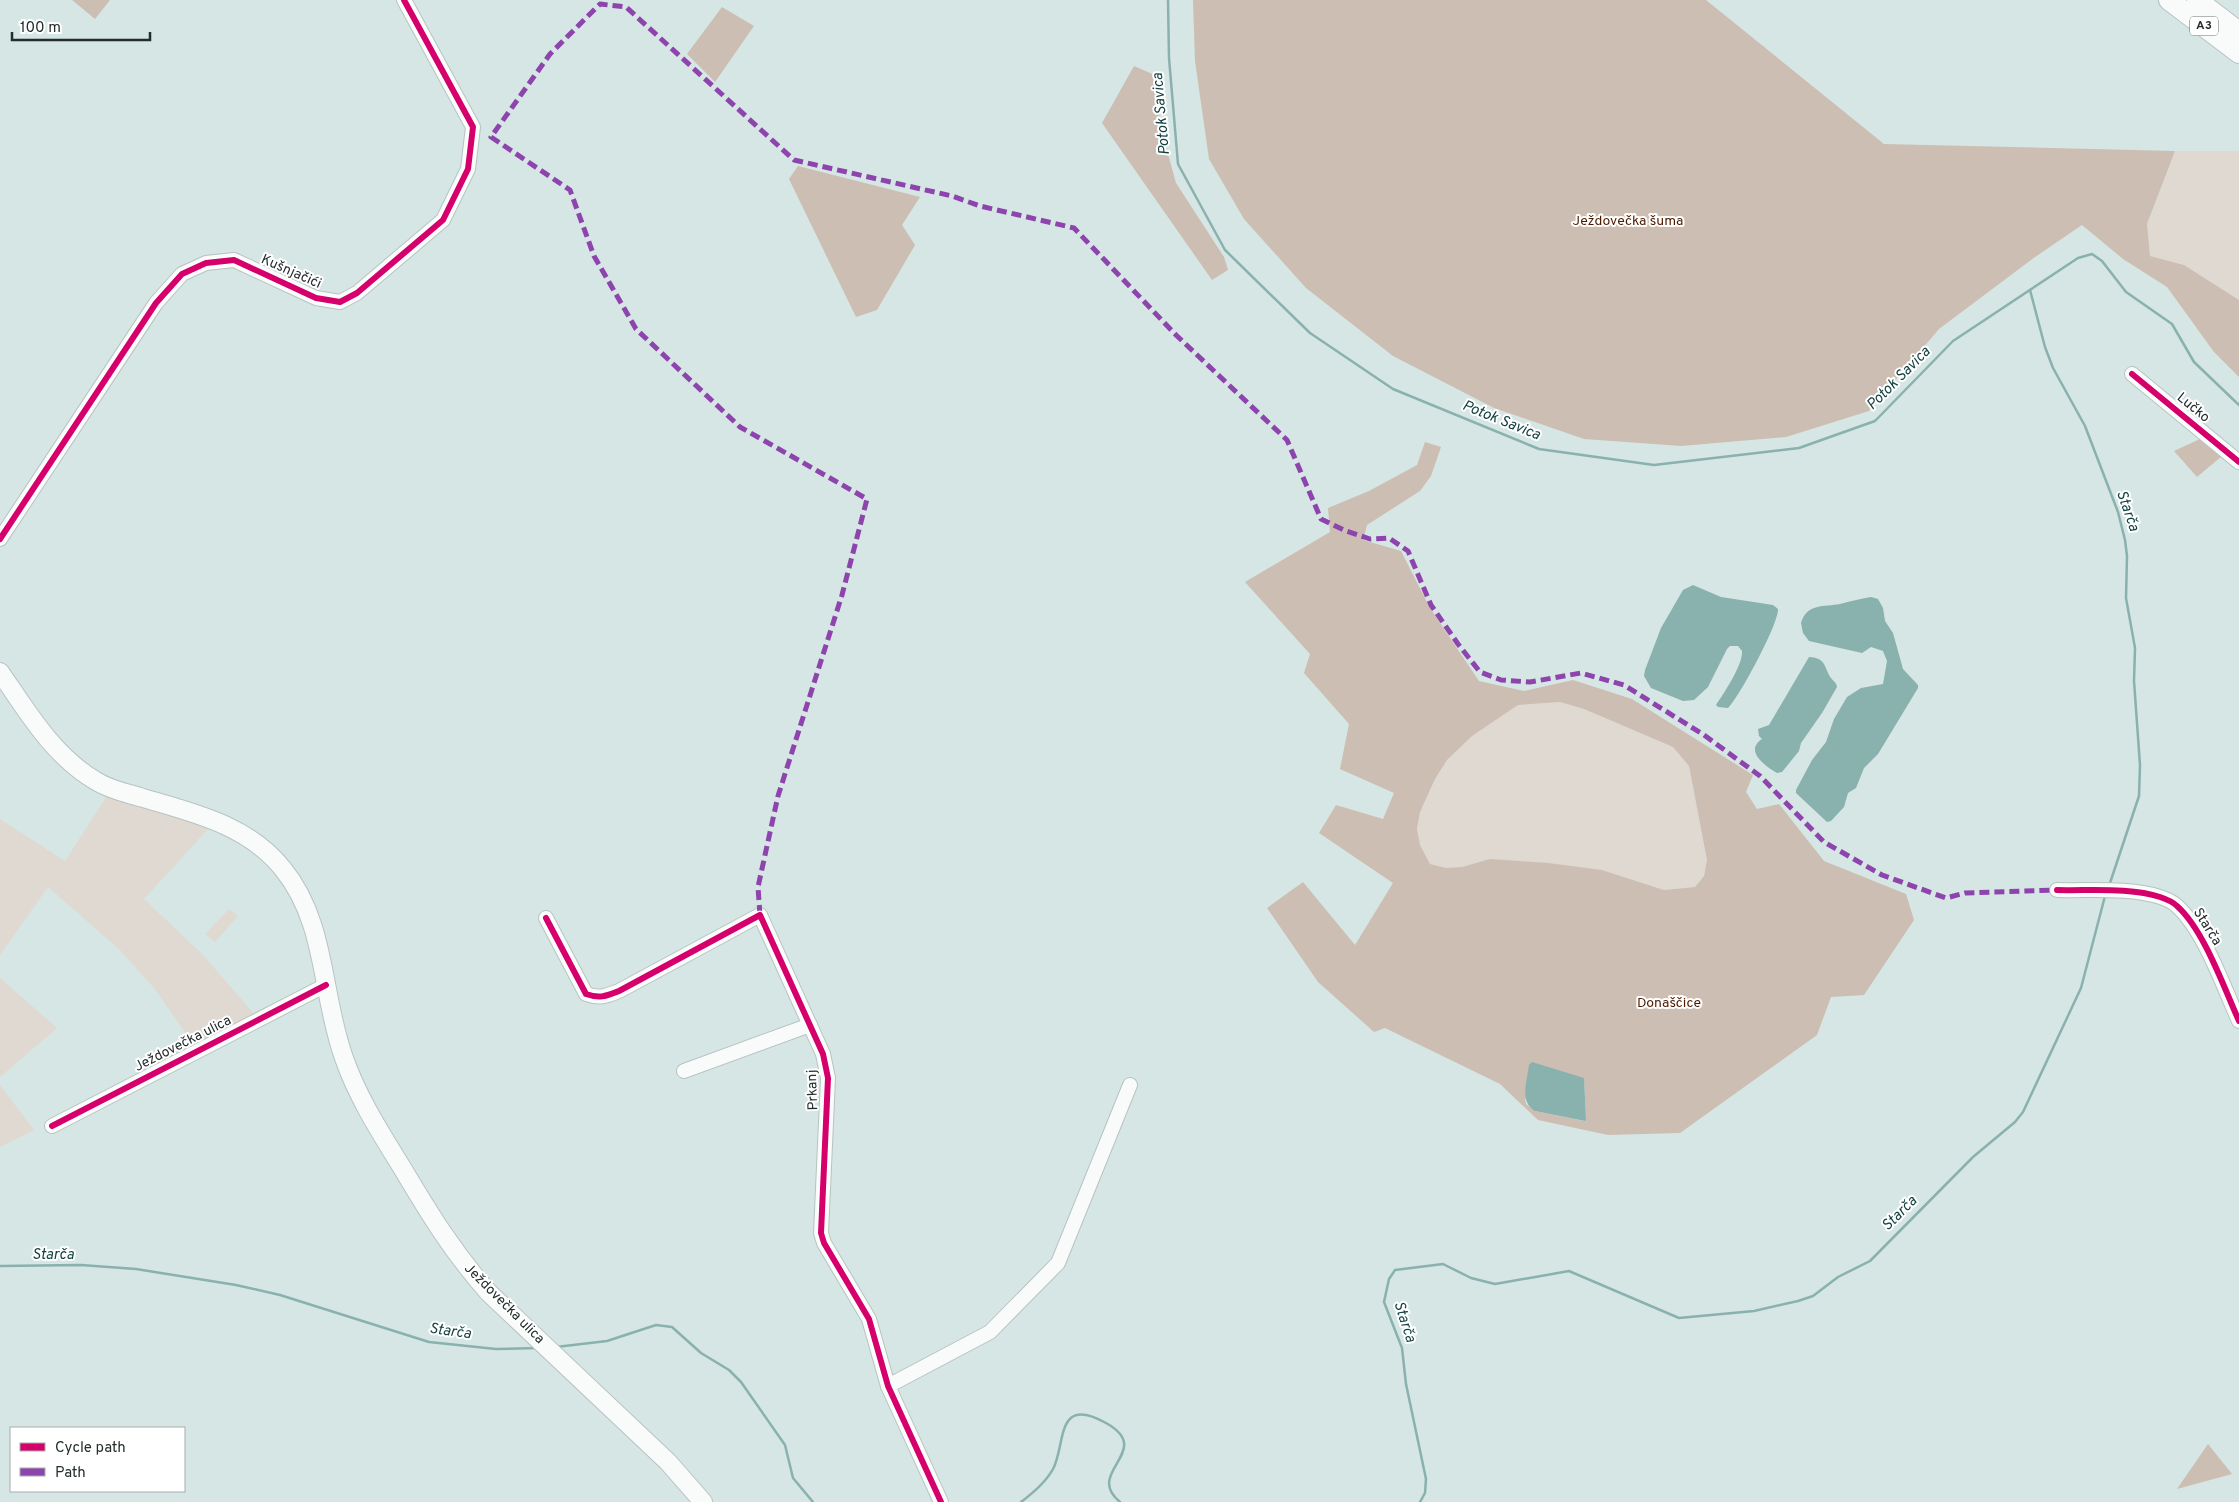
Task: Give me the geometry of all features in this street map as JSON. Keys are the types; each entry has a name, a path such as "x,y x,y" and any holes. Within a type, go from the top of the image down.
{"highway":[{"name":"A3","path":"2169,0 2239,53"},
{"name":"A3","path":"2197,0 2239,32"}],"main road":[{"name":"Ježdovečka ulica","path":"0,672 51,743 77,768 94,781 113,789 192,811 223,823 262,849 282,867 302,897 314,927 343,1056 355,1085 381,1134 455,1253 489,1293 668,1462 704,1502"}],"street":[{"name":"Kušnjačići","path":"0,539 156,303 182,274 206,263 234,260 316,298 340,302 357,293 443,220 468,169 473,127 404,0"},
{"name":"Lučko","path":"2132,374 2239,462"},
{"name":"Starča","path":"2057,890 2142,893 2160,897 2176,905 2205,946 2239,1021"},
{"name":"Prkanj","path":"546,918 586,994 596,998 603,998 760,915 823,1054 828,1078 821,1233 824,1243 869,1319 888,1386 941,1502"},
{"name":"Ježdovečka ulica","path":"52,1126 326,985"},
{"path":"684,1071 810,1026"},
{"path":"888,1386 990,1332 1058,1263 1130,1085"}],"shaded area":[{"path":"2175,151 2239,151 2239,300 2184,265 2150,256 2147,225"},
{"path":"1560,702 1584,709 1673,747 1689,766 1707,860 1704,876 1695,887 1664,890 1602,870 1490,859 1462,867 1446,868 1430,864 1420,845 1417,829 1420,812 1435,779 1447,760 1472,736 1518,705"},
{"path":"107,796 209,828 144,899 203,955 255,1015 194,1045 154,988 120,950 48,887 0,955 0,819 65,861"},
{"path":"229,909 238,916 215,942 205,934"},
{"path":"0,978 57,1028 0,1077"},
{"path":"0,1085 34,1130 0,1147"}],"green space":[{"path":"72,0 110,0 95,19"},
{"name":"Ježdovečka šuma","path":"1193,0 1706,0 1884,144 2175,151 2147,224 2150,256 2184,265 2239,300 2239,377 2214,352 2167,287 2123,259 2082,225 2035,257 1939,329 1869,411 1786,437 1681,446 1584,439 1494,408 1393,356 1306,288 1244,219 1209,159 1195,61"},
{"path":"722,7 754,26 715,82 687,54"},
{"path":"1134,66 1157,76 1160,125 1176,183 1224,257 1228,270 1212,280 1102,123"},
{"path":"798,166 920,197 902,225 915,245 877,310 856,317 789,179"},
{"path":"2200,439 2222,456 2197,477 2174,451"},
{"name":"Donaščice","path":"1425,442 1441,447 1431,476 1420,491 1367,525 1363,540 1401,551 1430,608 1479,681 1524,691 1573,680 1632,699 1753,775 1746,792 1757,809 1779,804 1824,861 1906,894 1914,920 1864,995 1831,997 1817,1035 1680,1133 1608,1135 1538,1120 1500,1084 1385,1028 1374,1032 1318,982 1267,908 1303,882 1355,945 1393,883 1319,833 1336,805 1383,819 1394,793 1340,769 1349,724 1304,673 1310,654 1245,582 1330,532 1328,508 1369,491 1417,465","holes":["1560,702 1584,709 1673,747 1689,766 1707,860 1704,876 1695,887 1664,890 1602,870 1548,863 1490,859 1462,867 1446,868 1430,864 1420,845 1417,829 1420,812 1435,779 1447,760 1472,736 1518,705","1584,1078 1586,1119 1584,1121 1535,1111 1526,1104 1525,1099"]},
{"path":"2208,1444 2232,1474 2177,1489"}],"water":[{"path":"1693,585 1721,597 1773,605 1778,609 1777,617 1758,660 1728,708 1716,705 1739,664 1742,651 1738,646 1730,646 1727,649 1708,687 1694,700 1683,701 1651,688 1644,676 1661,628 1683,590"},
{"path":"1871,597 1878,599 1883,608 1885,621 1893,633 1903,669 1918,685 1918,688 1878,754 1864,768 1856,788 1848,793 1844,807 1831,821 1827,822 1796,793 1796,790 1812,760 1826,742 1834,719 1847,697 1861,688 1883,684 1887,661 1883,651 1871,647 1862,653 1809,641 1803,633 1801,623 1807,612 1817,607"},
{"path":"1809,657 1822,661 1837,687 1801,743 1799,751 1782,772 1777,773 1758,758 1755,748 1762,739 1759,736 1758,729 1769,725"},
{"path":"1532,1062 1584,1078 1585,1121 1535,1111 1530,1107 1525,1091 1529,1065"}],"waterway":[{"name":"Potok Savica","path":"1168,0 1169,58 1178,164 1225,250 1310,333 1393,389 1539,449 1654,465 1799,448 1875,421 1953,341 2078,258 2092,254 2102,261 2126,292 2172,324 2194,362 2239,405"},
{"name":"Starča","path":"2030,290 2045,347 2053,368 2085,426 2118,512 2125,540 2127,556 2126,598 2135,648 2134,681 2140,765 2139,796 2109,886"},
{"name":"Starča","path":"1420,1502 1425,1493 1426,1479 1406,1384 1402,1348 1384,1302 1389,1279 1395,1270 1443,1264 1471,1278 1495,1284 1569,1271 1679,1318 1754,1311 1813,1296 1838,1277 1870,1261 1973,1157 2015,1122 2023,1112 2081,988 2105,896"},
{"name":"Starča","path":"0,1266 81,1265 136,1269 236,1285 280,1295 429,1342 496,1349 538,1348"},
{"name":"Starča","path":"556,1347 607,1341 656,1325 672,1327 701,1353 729,1370 741,1382 785,1445 793,1478 813,1502"},
{"name":"Starča","path":"1021,1502 1039,1487 1050,1474 1057,1459 1065,1426 1070,1418 1078,1415 1090,1416 1106,1423 1119,1433 1124,1443 1123,1452 1112,1471 1109,1481 1111,1491 1120,1502"}],"marked path":[{"path":"760,915 758,887 778,796 842,595 867,499 740,427 636,329 594,256 570,190 491,137 550,54 600,4 626,7 794,160 952,196 980,206 1074,228 1176,335 1287,440 1321,519 1346,531 1370,539 1389,538 1408,551 1431,605 1480,672 1501,680 1530,682 1581,673 1624,685 1704,735 1760,776 1824,842 1882,875 1946,898 1965,893 2057,890"}],"cycle path":[{"path":"0,539 156,303 182,274 206,263 234,260 316,298 340,302 357,293 443,220 468,169 473,127 404,0"},
{"path":"2132,374 2239,462"},
{"path":"2057,890 2136,892 2160,897 2174,903 2187,916 2205,944 2239,1021"},
{"path":"546,918 586,994 599,997 619,991 760,915 823,1054 828,1078 821,1233 824,1243 869,1319 888,1386 941,1502"},
{"path":"52,1126 326,985"}]}
